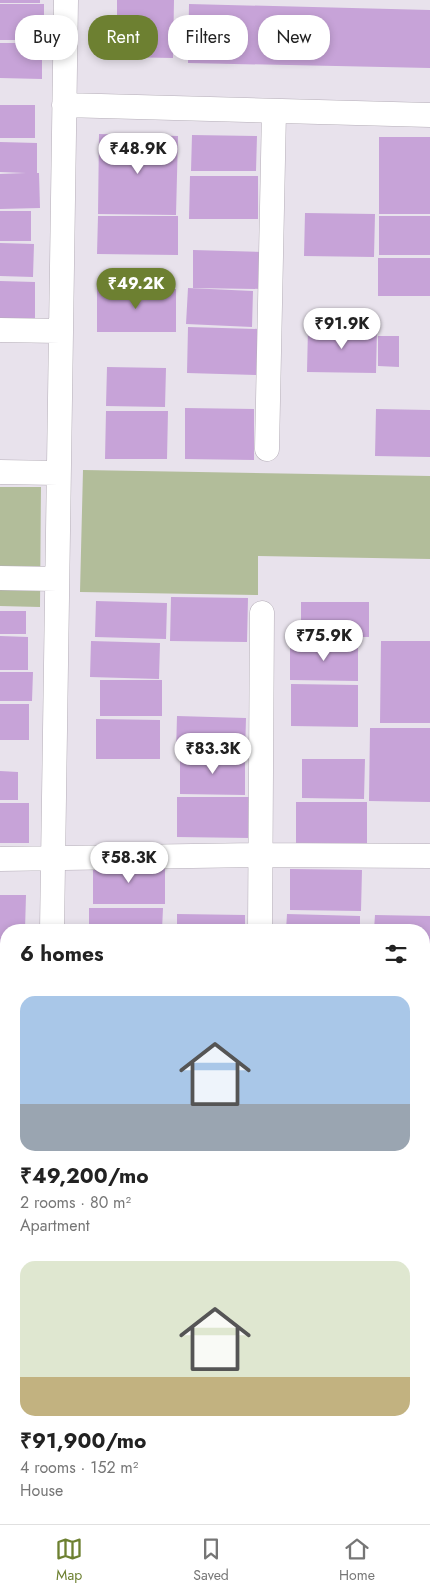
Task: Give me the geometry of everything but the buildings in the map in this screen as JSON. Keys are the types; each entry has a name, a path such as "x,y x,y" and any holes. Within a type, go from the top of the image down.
{"street":[{"path":"52,924 66,0"},
{"path":"64,105 430,115"},
{"path":"267,449 274,111"},
{"path":"0,330 60,331"},
{"path":"0,472 58,473"},
{"path":"0,578 57,579"},
{"path":"260,924 262,613"},
{"path":"0,859 260,855 430,856"}],"green space":[{"path":"83,470 430,476 430,559 258,556 258,595 80,592"},
{"path":"0,487 41,487 40,607 0,606"}]}
